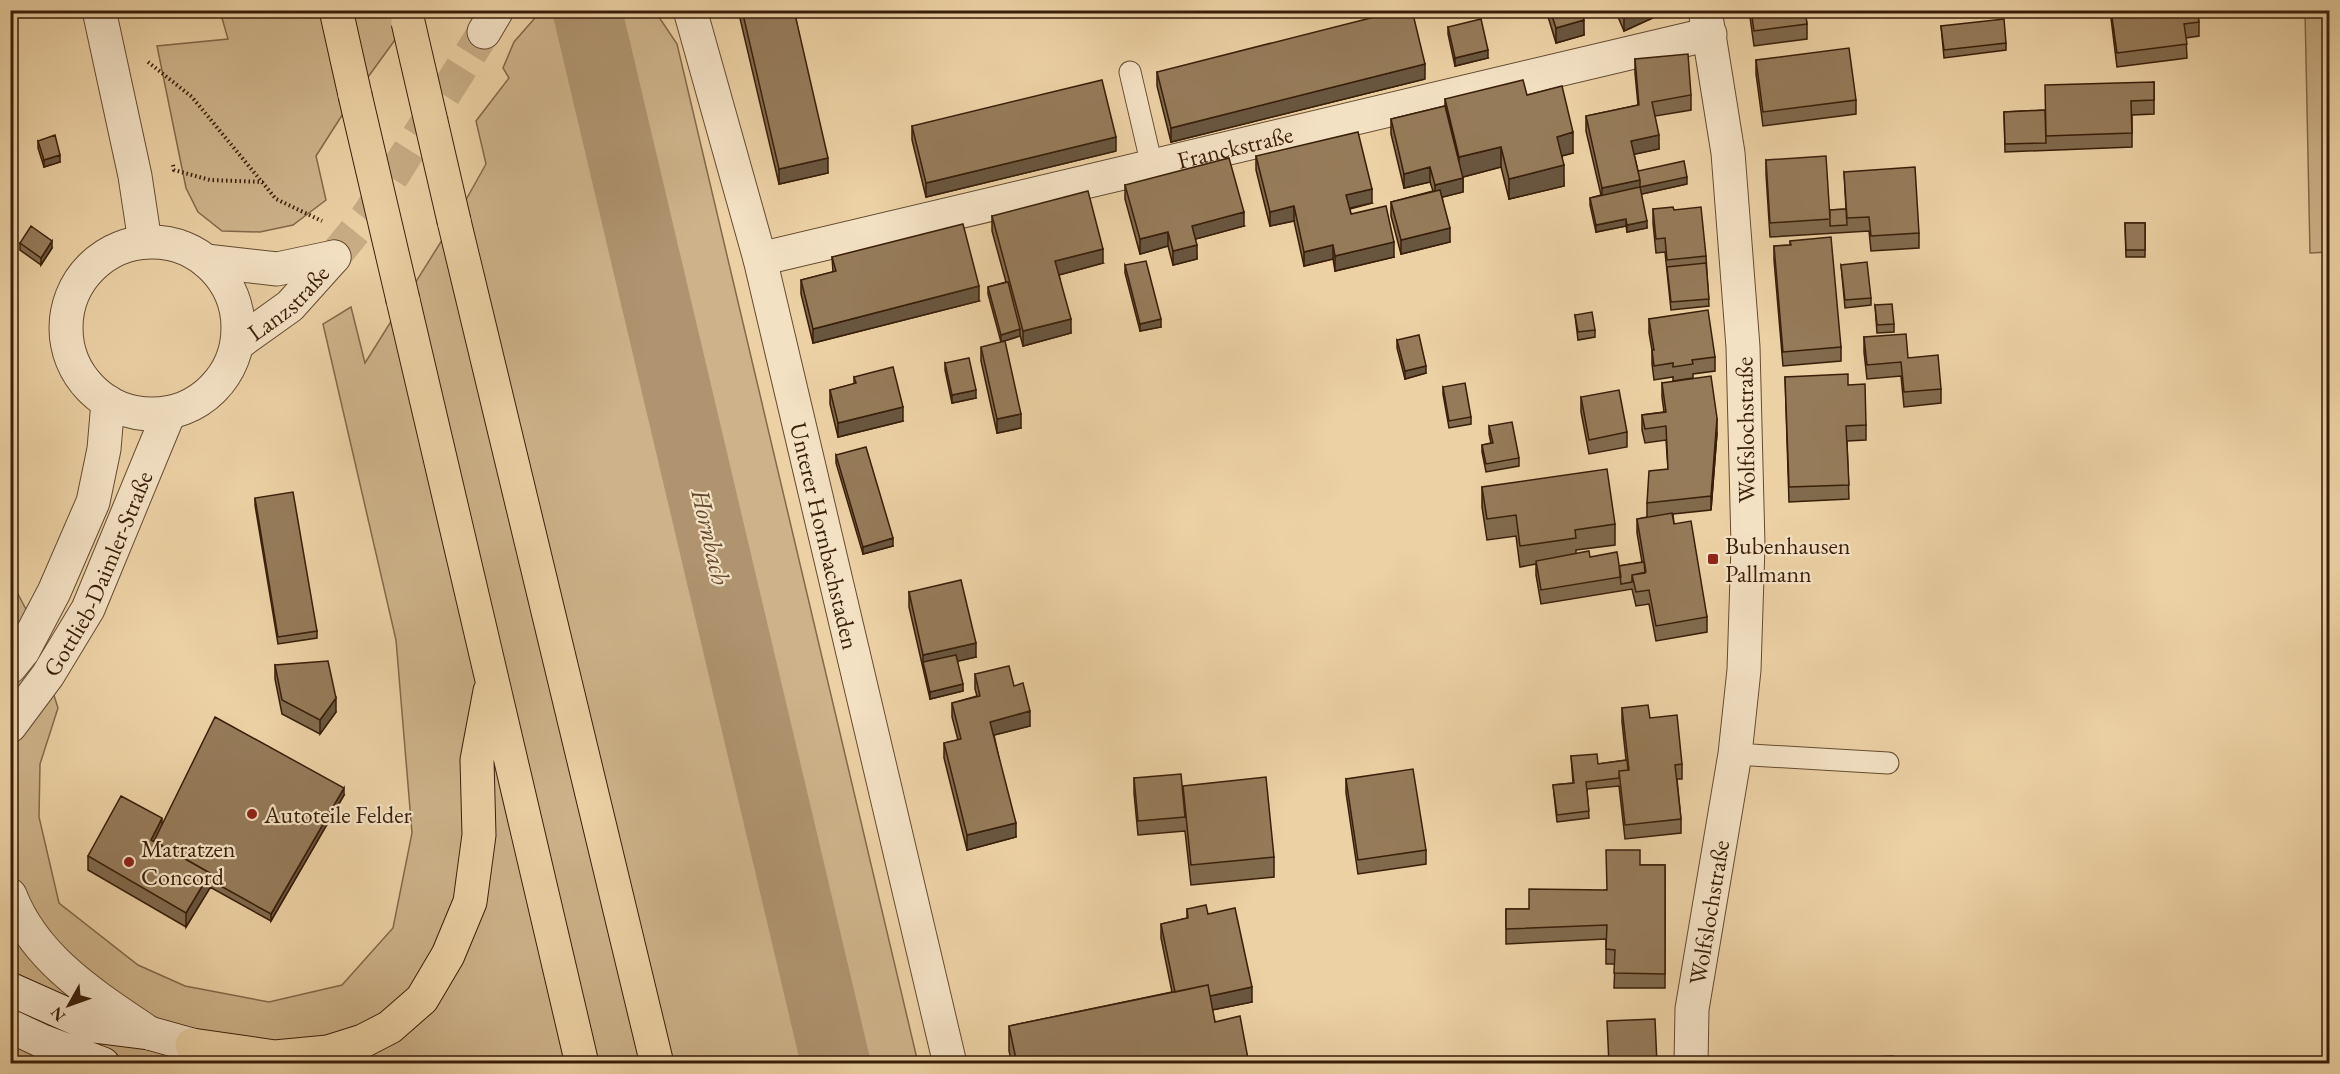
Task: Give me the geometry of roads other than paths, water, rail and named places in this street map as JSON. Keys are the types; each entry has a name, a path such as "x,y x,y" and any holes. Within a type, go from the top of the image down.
{"highway":[{"path":"336,10 582,1064"},
{"path":"407,16 454,221 657,1064"},
{"path":"192,1045 275,1056 328,1052 363,1041 390,1027 423,999 448,955 470,902 479,834 477,760 493,678"}],"street":[{"path":"99,10 135,176 145,242"},
{"name":"Unterer Hornbachstaden","path":"690,10 760,259 950,1064"},
{"name":"Franckstraße","path":"760,259 1152,166 1708,22"},
{"name":"Wolfslochstraße","path":"1691,1064 1692,1009 1736,754 1744,670 1748,545 1743,347 1728,153 1708,22"},
{"path":"145,242 177,246 206,261 222,278 233,298 238,320 237,344 228,368 213,389 193,404 169,413 148,415 128,411 108,402 85,383 70,356 65,329 66,310 78,283 90,267 106,254 125,246 145,242"},
{"name":"Lanzstraße","path":"206,261 277,269 334,257 290,306 237,344"},
{"name":"Gottlieb-Daimler-Straße","path":"10,667 23,651 54,592 93,502 104,449 108,402"},
{"name":"Gottlieb-Daimler-Straße","path":"11,727 48,675 88,609 169,413"},
{"path":"10,895 28,927 56,965 92,994 149,1033"},
{"path":"10,989 93,1026 149,1033 192,1045"},
{"path":"10,1026 103,1064"}],"lane":[{"path":"1130,72 1152,166"},
{"path":"1736,754 1888,763"}],"waterway":[{"name":"Hornbach","path":"587,10 836,1064"}],"tunnel":[{"path":"334,257 368,215 484,32"}],"place":[{"name":"Bubenhausen Pallmann","path":"1713,559"},
{"name":"Autoteile Felder","path":"252,814"},
{"name":"Matratzen Concord","path":"129,862"}]}
